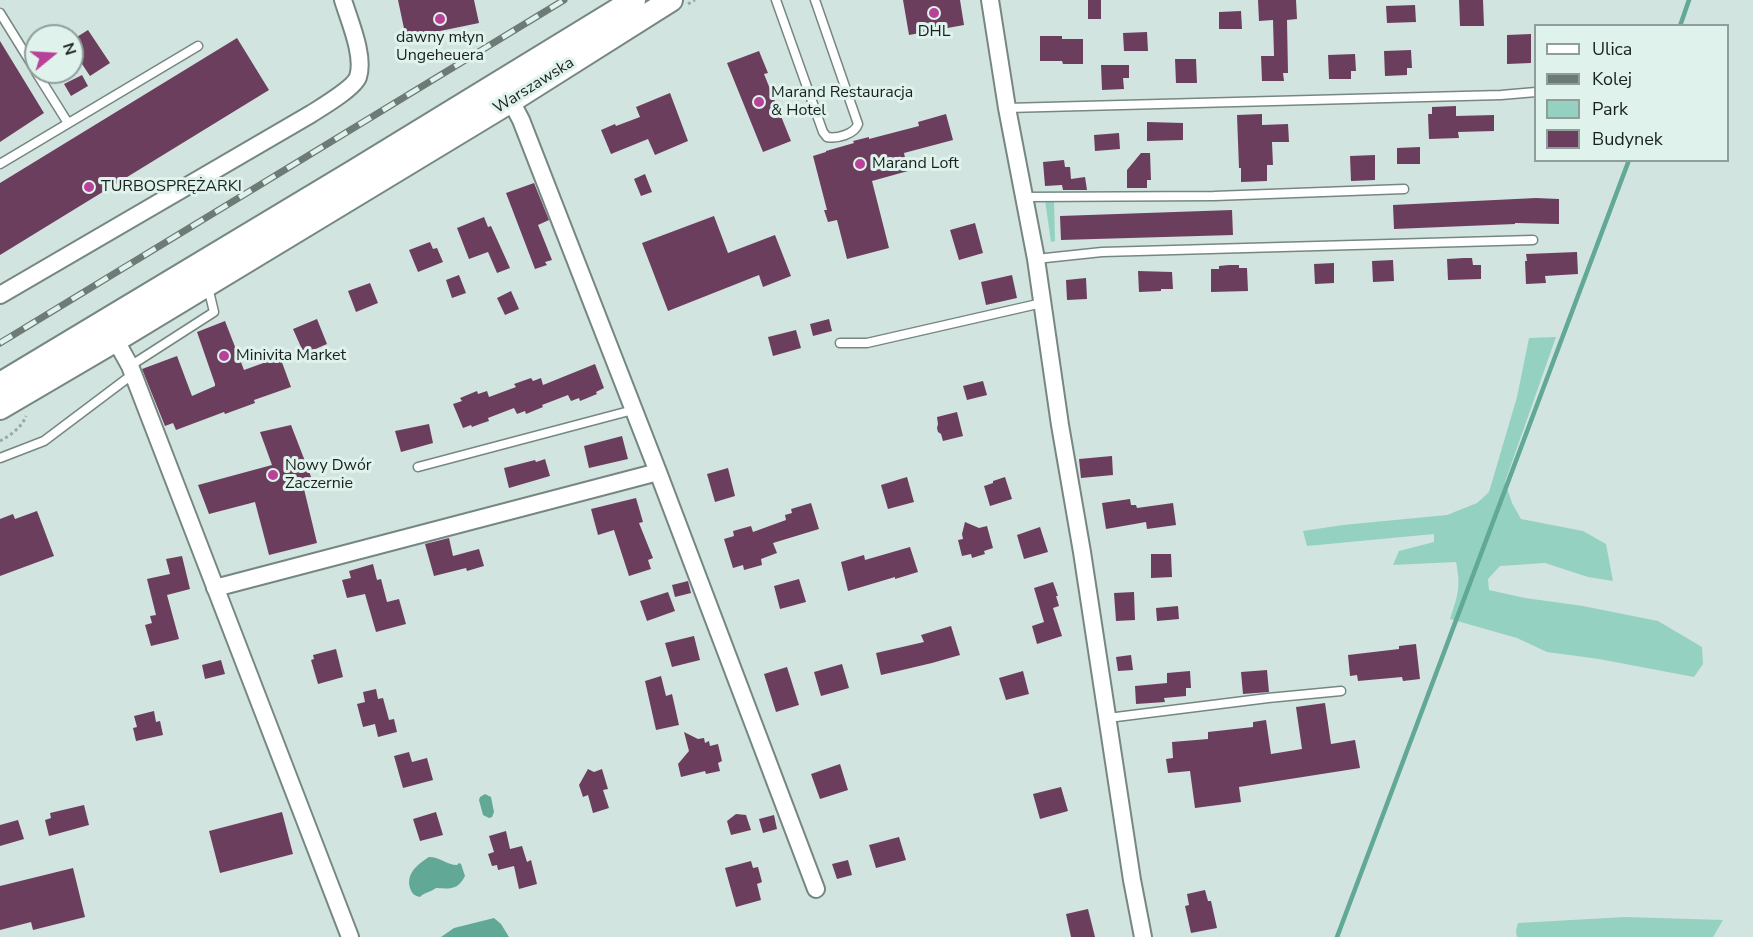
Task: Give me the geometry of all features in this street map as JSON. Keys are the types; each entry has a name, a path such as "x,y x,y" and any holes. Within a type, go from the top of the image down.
{"main road":[{"name":"Warszawska","path":"111,330 398,145 634,0"},
{"name":"Warszawska","path":"111,330 208,284 511,101 671,0"},
{"path":"0,384 111,330"},
{"path":"0,408 111,330"}],"street":[{"path":"0,295 311,114 344,92 358,78 360,57 343,0"},
{"path":"990,0 1007,108 1036,259 1132,880 1143,937"},
{"path":"511,101 522,120 816,889"},
{"path":"111,330 132,370 350,937"},
{"path":"215,588 658,472"}],"lane":[{"path":"776,0 823,132 827,137 833,138 854,131 858,124 815,0"},
{"path":"0,12 24,52"},
{"path":"0,164 198,46"},
{"path":"44,84 68,123"},
{"path":"1007,108 1501,95 1534,92"},
{"path":"1025,197 1214,196 1404,189"},
{"path":"1036,259 1102,252 1533,240"},
{"path":"0,458 44,441 132,370 214,312 208,284"},
{"path":"840,343 867,343 1042,303"},
{"path":"418,467 633,410"},
{"path":"1108,718 1341,691"}],"path":[{"path":"0,441 25,420 27,414"}],"green space":[{"path":"1045,200 1054,200 1055,241 1051,242"},
{"path":"1556,337 1505,482 1512,503 1521,519 1583,531 1606,544 1613,581 1588,577 1545,563 1500,566 1488,579 1489,590 1658,621 1702,647 1703,664 1694,677 1599,659 1547,652 1517,638 1450,619 1458,591 1456,562 1393,565 1399,551 1434,542 1434,534 1307,546 1303,531 1447,515 1477,503 1489,492 1517,397 1529,338"},
{"path":"1625,917 1723,920 1713,937 1517,937 1516,931 1518,923"}],"shaded area":[{"path":"485,794 491,797 494,812 489,818 483,815 479,800"},
{"path":"429,857 453,865 461,864 465,876 456,886 436,888 418,897 411,890 409,883 411,873"},
{"path":"494,918 509,937 441,937 454,928"}],"building":[{"name":"dawny młyn Ungeheuera","path":"398,0 474,0 479,23 406,38"},
{"name":"DHL","path":"903,0 960,0 964,25 909,35"},
{"path":"1088,0 1101,0 1101,19 1088,19"},
{"path":"1258,0 1296,0 1297,19 1287,20 1288,73 1283,73 1284,81 1262,81 1261,56 1274,56 1273,20 1259,21"},
{"path":"1459,0 1483,0 1484,26 1460,26"},
{"path":"1415,5 1416,22 1387,23 1386,6"},
{"path":"1241,11 1242,29 1219,29 1219,12"},
{"path":"88,30 110,63 90,76 84,67 84,32"},
{"path":"1147,32 1148,51 1124,51 1123,33"},
{"path":"1531,34 1531,63 1507,64 1507,35"},
{"path":"1040,36 1083,39 1083,64 1040,61"},
{"path":"237,38 269,90 0,255 0,183"},
{"path":"0,41 24,80 24,84 26,84 44,113 0,142"},
{"path":"1411,50 1412,68 1407,68 1407,75 1385,76 1384,51"},
{"path":"759,51 768,73 764,74 791,141 763,152 727,63"},
{"path":"1355,54 1356,71 1351,71 1351,79 1329,79 1328,55"},
{"path":"1175,59 1196,59 1197,83 1176,83"},
{"path":"1101,65 1129,65 1129,78 1123,78 1124,89 1102,90"},
{"path":"84,79 88,86 71,96 64,84 84,84"},
{"path":"670,93 688,141 655,155 648,139 611,154 601,130 640,117 636,107"},
{"path":"1456,106 1456,116 1494,115 1494,131 1458,132 1459,138 1429,139 1428,114 1432,114 1432,107"},
{"path":"946,114 953,140 904,153 908,171 872,181 889,248 847,259 837,220 828,222 824,210 827,210 813,156 854,143 853,141 919,126 918,122"},
{"path":"1262,114 1262,125 1288,124 1289,142 1272,142 1273,165 1267,165 1267,181 1241,182 1237,115"},
{"path":"1147,122 1183,123 1183,140 1147,141"},
{"path":"1119,133 1120,149 1095,151 1094,135"},
{"path":"1420,147 1420,164 1397,164 1397,148"},
{"path":"1141,153 1150,153 1151,180 1147,180 1147,188 1127,188 1127,170"},
{"path":"1375,155 1375,180 1351,181 1350,156"},
{"path":"1064,160 1065,167 1070,167 1071,179 1085,177 1087,190 1063,190 1062,185 1045,186 1043,162"},
{"path":"645,174 652,192 641,196 634,179"},
{"path":"534,183 549,220 538,225 552,260 545,262 547,265 535,269 506,193"},
{"path":"1536,198 1559,199 1559,224 1515,223 1394,229 1393,205"},
{"path":"1232,210 1233,235 1061,240 1060,216"},
{"path":"714,216 728,253 775,235 791,276 763,287 759,275 668,311 642,243"},
{"path":"484,217 488,227 491,226 510,268 497,273 488,252 469,259 457,228"},
{"path":"975,223 983,253 959,260 950,230"},
{"path":"430,242 433,249 437,248 443,262 418,272 409,250"},
{"path":"1577,252 1578,274 1545,276 1546,283 1526,284 1526,254"},
{"path":"1472,258 1473,265 1481,265 1481,279 1448,280 1447,259"},
{"path":"1393,260 1394,281 1373,282 1372,261"},
{"path":"1334,263 1334,283 1315,284 1314,264"},
{"path":"1229,265 1247,268 1248,291 1211,292 1211,269"},
{"path":"1138,271 1172,272 1173,289 1139,292"},
{"path":"459,275 466,293 452,298 446,280"},
{"path":"1012,275 1017,298 986,305 981,282"},
{"path":"1086,278 1087,299 1067,300 1066,280"},
{"path":"370,283 378,303 356,312 348,291"},
{"path":"511,291 519,309 505,315 497,298"},
{"path":"317,319 327,344 304,354 293,329"},
{"path":"829,319 832,331 813,336 810,324"},
{"path":"225,321 244,370 280,357 291,387 254,400 255,403 176,430 173,423 165,426 142,369 177,356 192,396 215,386 197,332"},
{"path":"796,330 801,348 773,356 768,337"},
{"path":"595,364 604,388 596,392 597,394 580,401 579,398 571,401 568,395 526,414 525,411 517,414 514,408 488,418 489,421 463,428 453,404 462,401 460,398 477,391 478,394 487,391 489,397 516,387 514,384 531,378 533,381 541,378 543,385"},
{"path":"983,381 987,395 967,400 963,386"},
{"path":"957,412 963,436 943,441 937,428 937,417"},
{"path":"429,424 433,443 401,452 395,431"},
{"name":"Nowy Dwór Zaczernie","path":"291,425 315,487 304,489 317,543 269,555 255,502 209,514 198,485 272,465 260,432"},
{"path":"622,436 628,459 589,468 584,446"},
{"path":"1112,456 1113,475 1081,478 1079,459"},
{"path":"545,459 550,476 509,488 504,468"},
{"path":"728,468 735,496 715,502 707,474"},
{"path":"907,477 914,502 888,509 881,485"},
{"path":"1005,477 1012,499 990,506 984,486"},
{"path":"636,498 643,522 639,523 653,558 648,560 651,569 629,576 614,530 598,535 591,509"},
{"path":"1130,499 1131,505 1136,505 1137,508 1173,503 1176,525 1147,529 1146,522 1106,529 1102,503"},
{"path":"811,503 819,529 773,543 777,553 761,559 762,565 744,570 743,565 733,568 724,539 734,536 733,531 751,526 753,532 786,520 785,515 792,513 791,509"},
{"path":"37,511 54,556 0,576 0,519 13,514 15,519"},
{"path":"965,522 979,528 987,526 993,548 984,551 985,554 972,558 971,554 962,556 958,540 963,539"},
{"path":"1040,527 1048,552 1024,559 1017,535"},
{"path":"449,538 453,556 479,549 484,566 434,576 425,544"},
{"path":"910,547 918,572 848,591 841,562 864,555 865,560"},
{"path":"1151,554 1171,554 1172,577 1151,578"},
{"path":"182,556 190,589 167,595 179,639 151,646 145,625 152,623 150,616 156,615 147,579 170,574 166,559"},
{"path":"373,564 377,580 381,579 387,602 399,599 406,624 376,632 365,594 347,598 342,580 351,578 349,571"},
{"path":"799,579 806,602 780,609 774,586"},
{"path":"688,581 691,593 675,597 672,585"},
{"path":"1053,582 1059,606 1053,608 1062,636 1037,644 1032,626 1044,622 1034,588"},
{"path":"668,592 675,611 647,621 640,601"},
{"path":"1134,592 1135,620 1116,621 1114,593"},
{"path":"1178,606 1179,619 1157,621 1156,608"},
{"path":"951,626 960,655 881,675 876,653 924,642 921,635"},
{"path":"694,636 700,660 672,667 665,643"},
{"path":"1416,644 1420,679 1403,681 1402,677 1358,681 1357,675 1350,676 1348,655 1399,649 1399,646"},
{"path":"336,649 343,677 318,684 311,660 314,659 313,655"},
{"path":"1131,655 1133,670 1118,671 1116,657"},
{"path":"221,660 225,674 205,679 202,665"},
{"path":"842,664 849,688 821,696 814,672"},
{"path":"787,667 799,705 776,712 764,674"},
{"path":"1267,670 1269,692 1243,694 1241,672"},
{"path":"1023,671 1029,694 1006,700 999,678"},
{"path":"1190,671 1191,688 1186,688 1186,696 1164,698 1165,702 1136,704 1135,686 1167,683 1167,673"},
{"path":"661,676 666,696 672,694 679,725 656,730 645,681"},
{"path":"376,689 378,699 383,698 389,720 394,719 397,732 378,737 375,724 363,727 357,704 365,702 363,692"},
{"path":"1325,703 1331,744 1355,740 1360,768 1239,787 1241,802 1195,808 1190,771 1168,773 1166,759 1173,758 1172,742 1208,739 1208,732 1253,727 1253,722 1266,720 1271,754 1302,749 1296,707"},
{"path":"154,711 156,722 160,721 163,735 136,741 133,728 137,727 134,716"},
{"path":"684,732 698,739 704,738 705,743 709,741 710,746 718,744 722,761 718,763 720,771 706,774 705,771 681,777 678,764 689,751"},
{"path":"409,752 412,762 427,758 433,780 403,788 394,756"},
{"path":"840,764 848,790 820,799 811,774"},
{"path":"588,769 594,772 602,769 608,789 603,790 609,808 593,813 588,795 583,797 579,785"},
{"path":"1061,787 1068,811 1040,819 1033,794"},
{"path":"84,805 89,825 49,836 45,820 51,818 50,813"},
{"path":"282,812 293,854 220,873 209,831"},
{"path":"436,812 443,835 420,841 413,819"},
{"path":"736,814 746,815 751,830 731,835 727,821"},
{"path":"774,815 777,829 763,833 759,819"},
{"path":"18,820 24,839 0,846 0,825"},
{"path":"506,831 510,849 522,846 527,862 531,860 537,884 519,889 514,866 498,870 497,865 492,866 488,854 494,852 489,836"},
{"path":"899,837 906,860 876,868 869,845"},
{"path":"848,860 852,875 837,879 832,864"},
{"path":"751,861 753,868 758,867 762,882 757,884 761,900 736,907 725,868"},
{"path":"73,868 85,917 33,930 31,922 0,930 0,886"},
{"path":"1205,890 1208,901 1211,901 1217,928 1191,933 1185,906 1189,905 1187,894"},
{"path":"1088,909 1095,937 1071,937 1066,914"}],"waterway":[{"path":"1681,24 1689,0"},
{"path":"1337,937 1628,162"}],"railway":[{"path":"0,343 564,0"}],"place":[{"name":"DHL","path":"934,13"},
{"name":"dawny młyn Ungeheuera","path":"440,19"},
{"name":"Marand Restauracja & Hotel","path":"759,102"},
{"name":"Marand Loft","path":"860,164"},
{"name":"TURBOSPRĘŻARKI","path":"89,187"},
{"name":"Minivita Market","path":"224,356"},
{"name":"Nowy Dwór Zaczernie","path":"273,475"}]}
